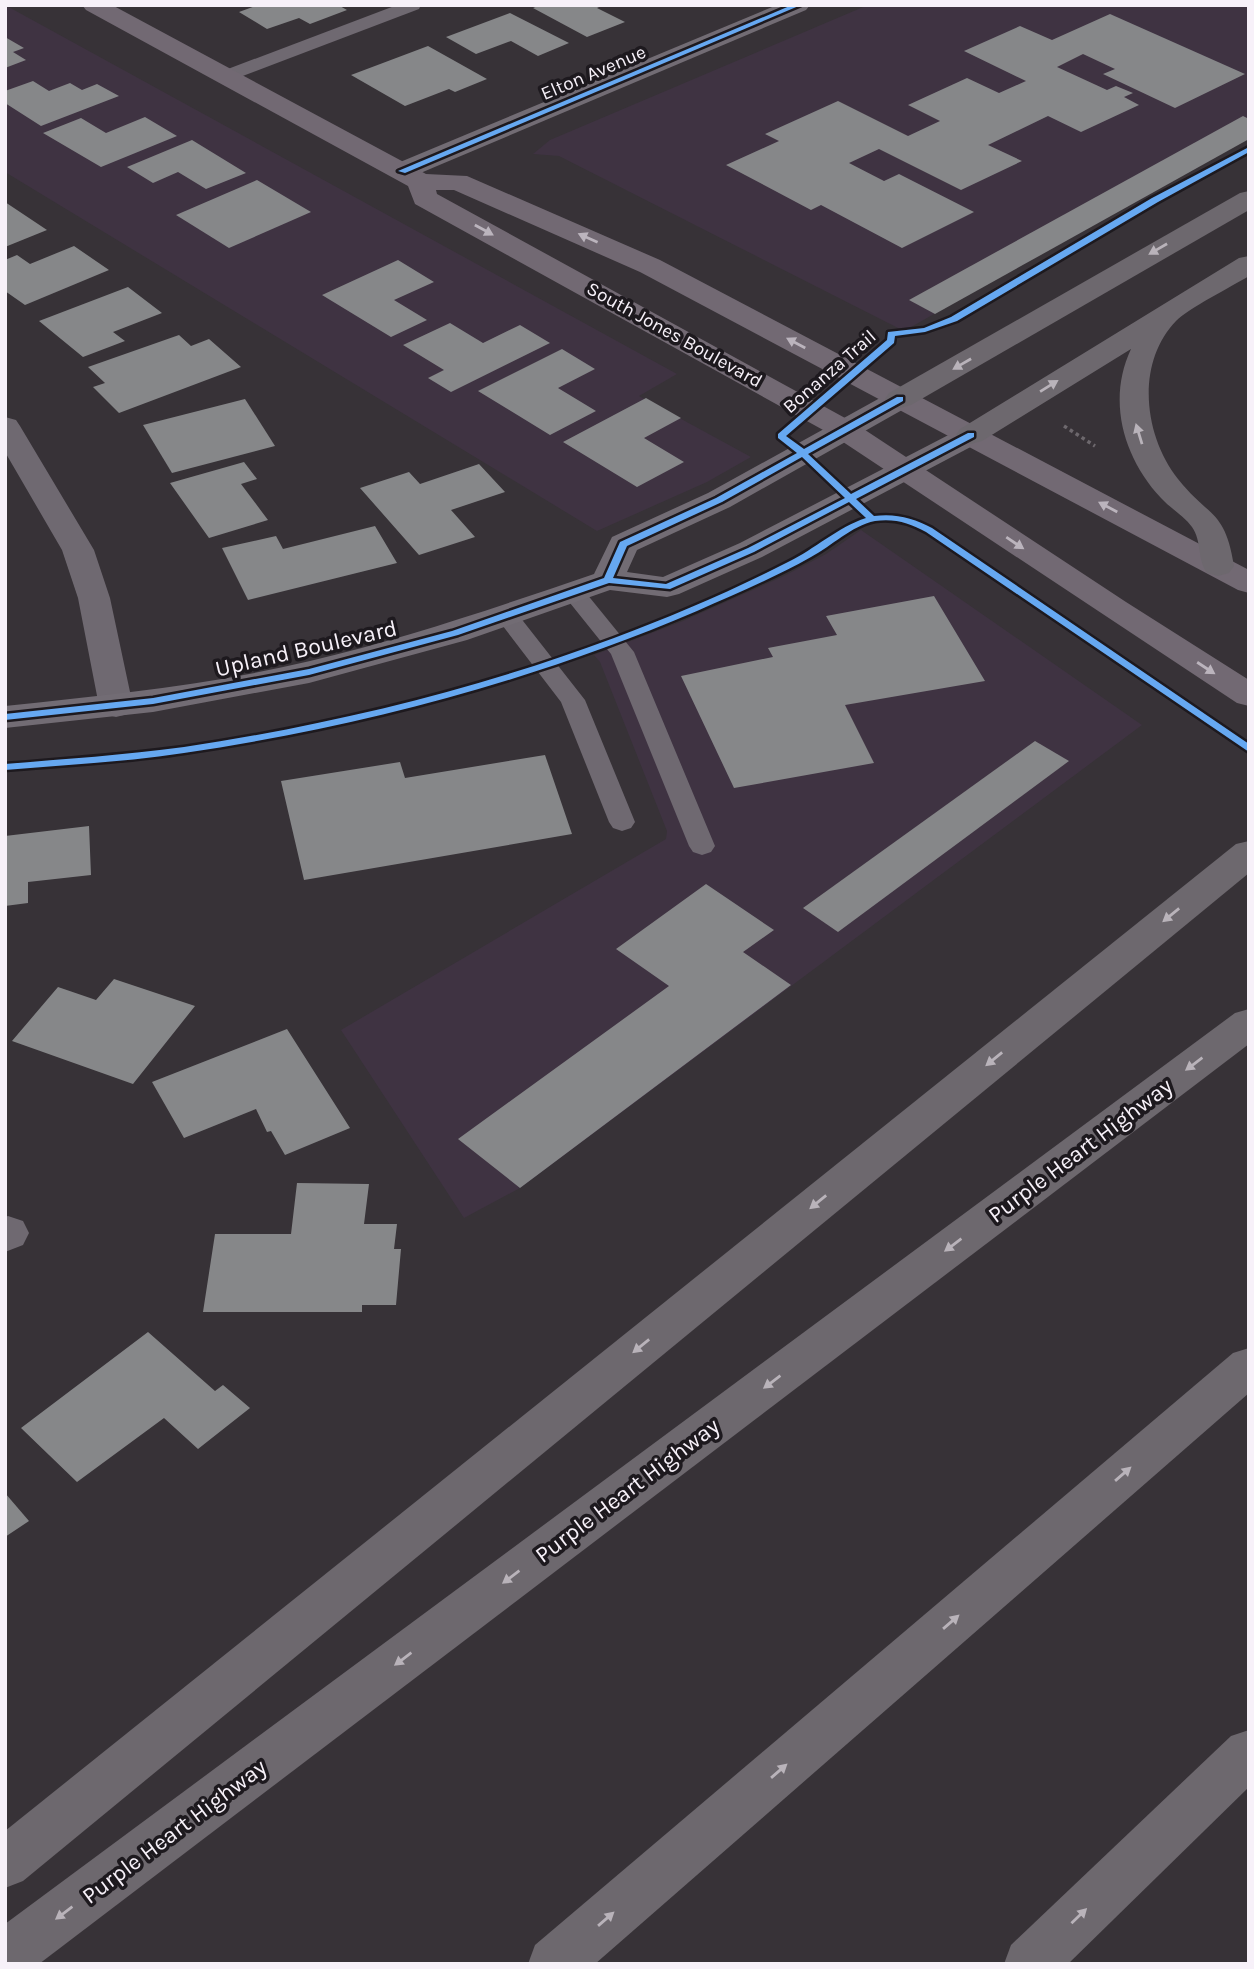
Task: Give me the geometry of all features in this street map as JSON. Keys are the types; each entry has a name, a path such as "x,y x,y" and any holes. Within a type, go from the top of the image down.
{"highway":[{"path":"900,399 1249,199"},
{"path":"971,435 1249,264"},
{"path":"1171,310 1150,337 1138,368 1133,389 1135,419 1146,454 1159,476 1208,526 1219,566"},
{"path":"5,1863 1236,863"},
{"name":"Purple Heart Highway","path":"5,1957 1249,1023"},
{"path":"554,1964 1249,1366"},
{"path":"1030,1964 1249,1753"}],"main road":[{"name":"South Jones Boulevard","path":"94,5 412,176 458,182 616,250 681,282 1249,583"},
{"name":"South Jones Boulevard","path":"412,176 425,198 845,430 1114,610 1249,695"}],"street":[{"name":"Elton Avenue","path":"412,176 798,5"},
{"path":"608,580 623,544 719,500 900,399"},
{"path":"5,426 78,550 93,597 116,706"},
{"name":"Upland Boulevard","path":"5,717 116,706 231,688 331,667 508,617 608,580 667,587 751,550 971,435"}],"lane":[{"path":"226,76 412,5"},
{"path":"574,593 613,640 631,671 702,846"},
{"path":"508,617 573,700 622,822"}],"path":[{"path":"1062,425 1104,451"}],"shaded area":[{"path":"5,5 677,374 639,396 751,457 707,482 597,531 5,172"},
{"path":"868,5 1249,5 1249,136 904,331 559,156 533,154 550,140"},
{"path":"861,530 1142,725 520,1188 464,1218 341,1030 666,839 667,831 600,662 594,655 683,621 784,576 826,554"}],"building":[{"path":"258,5 338,5 347,10 310,24 299,18 267,29 239,12"},
{"path":"540,5 603,5 597,8 625,22 587,37 533,8"},
{"path":"510,13 569,43 538,56 511,41 476,54 446,37"},
{"path":"1110,14 1245,74 1175,108 1103,74 1115,69 1083,54 1057,67 1107,90 1116,86 1133,93 1124,97 1139,105 1081,132 1048,116 988,145 1022,161 961,190 879,149 849,163 884,181 899,174 974,212 902,248 821,205 811,210 726,165 779,141 765,134 838,101 908,136 940,121 908,105 967,78 999,93 1026,81 964,51 1020,26 1052,40"},
{"path":"5,37 24,48 13,52 26,60 5,68"},
{"path":"428,46 487,79 455,92 449,89 405,106 351,75"},
{"path":"33,81 49,91 70,83 82,90 97,84 119,96 41,126 5,103 5,91"},
{"path":"1243,116 1249,119 1249,139 935,314 909,300"},
{"path":"145,117 177,136 101,167 43,133 81,118 106,133"},
{"path":"192,140 246,173 206,189 178,172 153,183 127,167"},
{"path":"257,180 311,212 229,248 176,215"},
{"path":"5,202 47,230 5,247"},
{"path":"74,246 109,270 25,305 5,291 5,260 17,255 30,264"},
{"path":"398,260 434,282 394,300 427,320 391,337 322,295"},
{"path":"128,287 162,313 113,332 125,341 83,357 39,321"},
{"path":"450,323 483,343 520,325 550,343 451,392 428,378 444,370 403,345"},
{"path":"179,335 191,346 209,339 241,367 119,413 93,387 105,383 88,367"},
{"path":"562,349 595,369 558,388 596,411 550,435 478,391"},
{"path":"646,398 681,418 644,438 684,462 637,487 563,442"},
{"path":"245,399 275,446 172,473 143,425"},
{"path":"244,462 257,479 241,484 268,520 209,538 170,483"},
{"path":"479,464 505,492 451,510 475,537 419,555 360,488 409,472 420,484"},
{"path":"375,526 397,563 248,600 222,548 276,536 283,549"},
{"path":"934,596 985,681 845,705 874,763 734,788 681,676 773,657 768,648 837,635 826,616"},
{"path":"1035,741 1069,761 838,932 803,908"},
{"path":"545,755 572,834 304,880 281,781 400,762 405,778"},
{"path":"89,826 91,875 28,882 28,903 5,906 5,836"},
{"path":"706,884 774,930 743,952 791,985 520,1188 458,1139 669,986 616,949"},
{"path":"114,979 195,1006 133,1084 12,1041 58,987 96,1000"},
{"path":"287,1029 350,1128 285,1155 271,1131 267,1132 256,1109 184,1138 152,1082"},
{"path":"297,1183 369,1184 364,1224 397,1224 394,1249 401,1249 396,1305 362,1305 362,1312 203,1312 215,1234 291,1234"},
{"path":"148,1332 215,1391 223,1385 250,1408 198,1449 164,1418 77,1482 21,1428"},
{"path":"5,1493 29,1521 5,1537"}],"cycle path":[{"path":"402,171 798,5"},
{"name":"Bonanza Trail","path":"872,519 803,453 781,436 891,341 891,334 925,330 954,319 1155,200 1249,149"},
{"path":"608,580 623,544 719,500 900,399"},
{"path":"5,717 153,701 309,672 455,633 608,580 667,587 751,550 971,435"},
{"path":"5,767 111,759 255,738 403,707 476,687 548,665 684,613 794,563 856,525 874,519 889,518 909,521 929,530 1249,749"}]}
